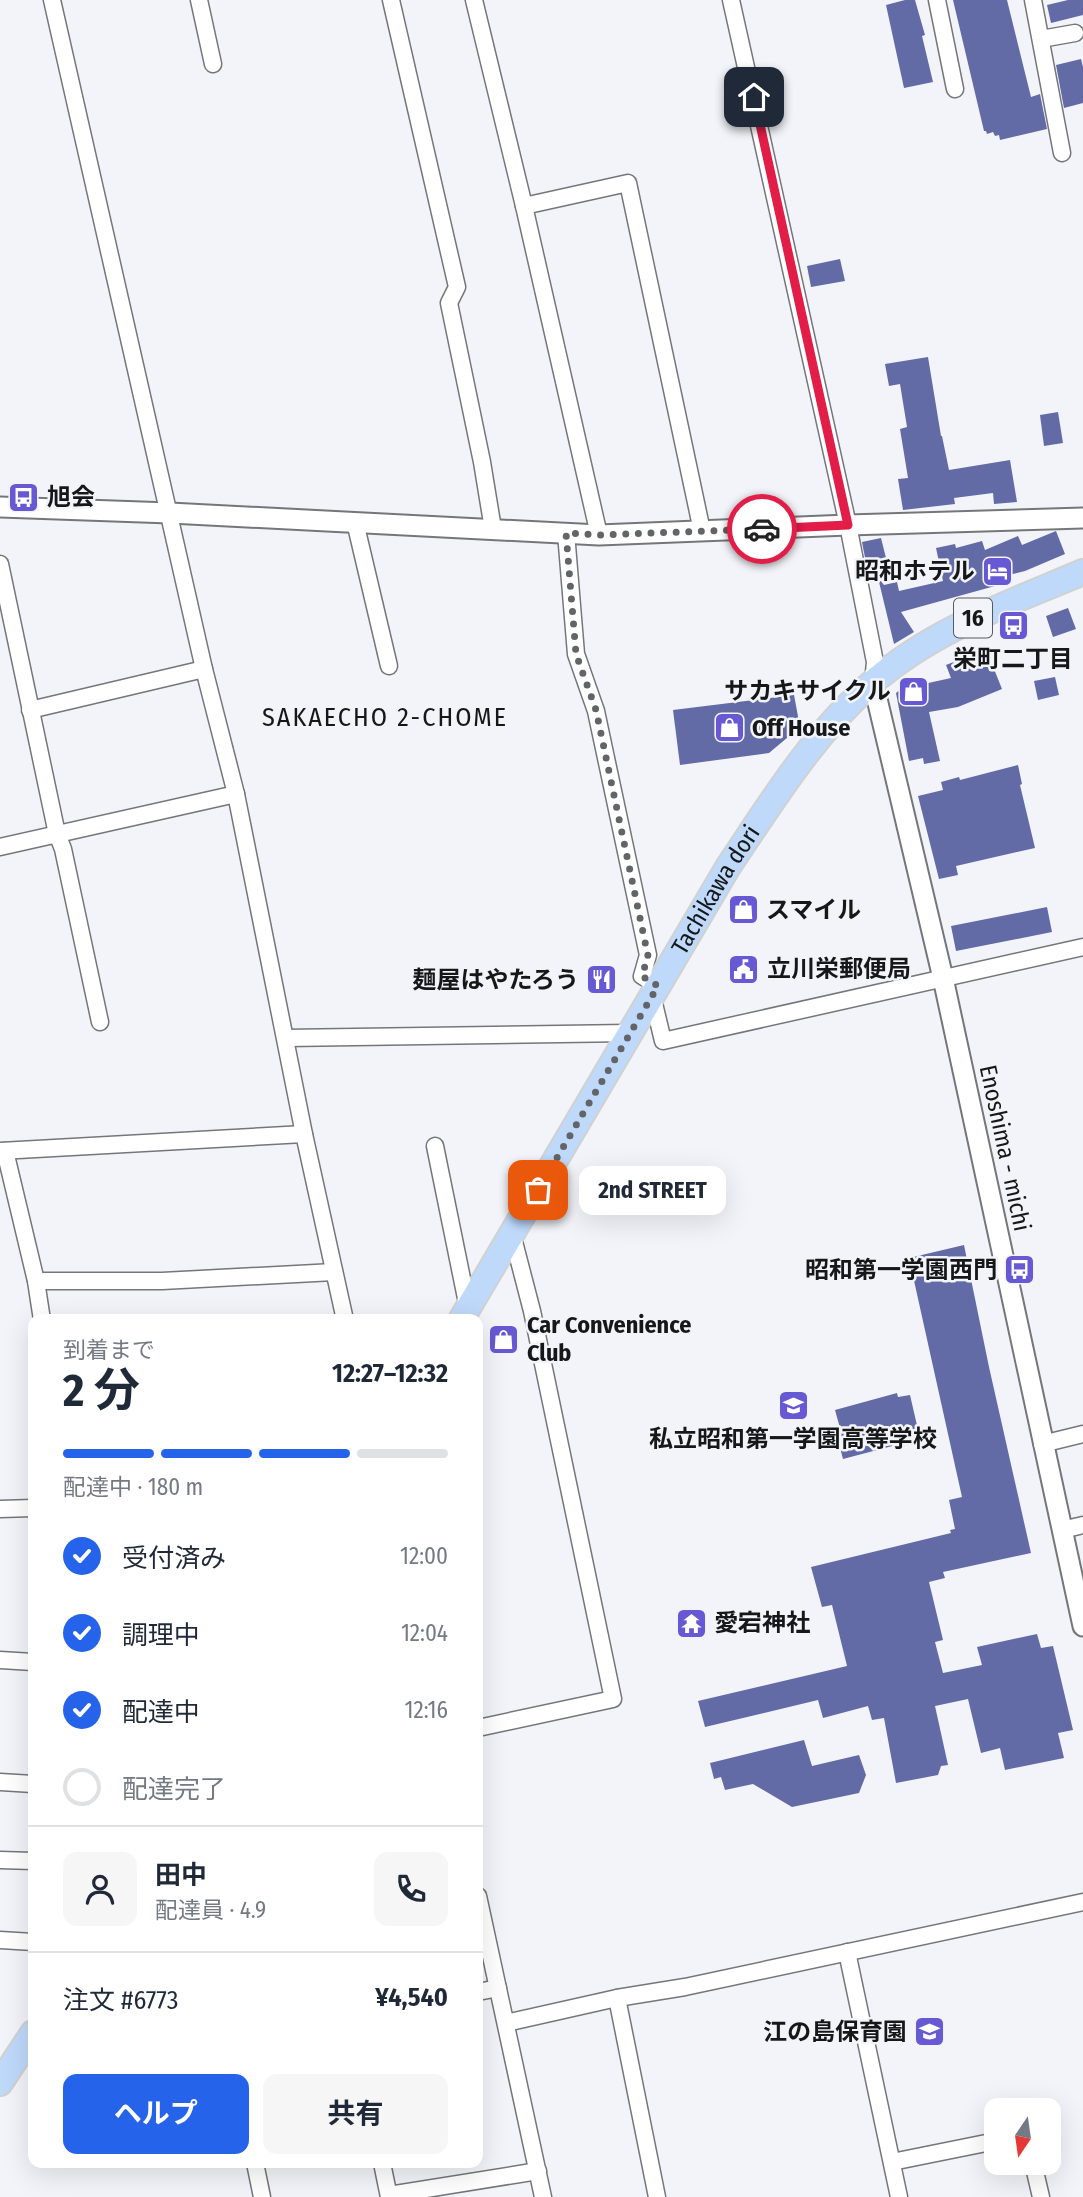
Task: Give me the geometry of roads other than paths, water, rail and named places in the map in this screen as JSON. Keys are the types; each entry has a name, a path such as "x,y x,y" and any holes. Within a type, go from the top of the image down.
{"main road":[{"name":"Tachikawa dori","path":"464,1314 728,867 774,799 839,714 873,682 913,652 970,620 1083,572"},
{"path":"0,2083 28,2041"}],"street":[{"path":"52,0 204,669 236,794 304,1134 344,1314"},
{"path":"199,0 213,64"},
{"path":"391,0 457,287 449,303 494,529"},
{"path":"474,0 599,535"},
{"path":"732,0 848,525 875,662 873,682"},
{"path":"937,0 955,89"},
{"path":"1033,0 1062,153"},
{"path":"1041,39 1075,33"},
{"path":"524,206 628,183 702,531"},
{"path":"0,507 599,535 1083,518"},
{"path":"355,522 388,666"},
{"path":"566,533 576,654 596,710 648,956 642,976 655,990 663,1041 1083,947"},
{"path":"0,564 100,1022"},
{"path":"30,709 204,669"},
{"name":"Enoshima - michi","path":"873,682 943,978 1083,1626"},
{"path":"0,847 236,794"},
{"path":"286,1038 629,1033"},
{"path":"40,1314 36,1281 3,1151 304,1134"},
{"path":"435,1146 464,1314"},
{"path":"483,1727 613,1699 532,1311 512,1234"},
{"path":"36,1281 162,1281 334,1272"},
{"path":"1042,1444 1083,1434"},
{"path":"0,1509 28,1508"},
{"path":"1062,1530 1083,1525"},
{"path":"0,1660 28,1662"},
{"path":"0,1782 28,1784"},
{"path":"0,1860 28,1861"},
{"path":"506,2023 1083,1902"},
{"path":"483,1919 543,2197"},
{"path":"0,1940 28,1942"},
{"path":"847,1952 899,2197"},
{"path":"483,1991 498,1988"},
{"path":"617,1998 657,2197"},
{"path":"892,2162 984,2143"},
{"path":"256,2168 262,2197"},
{"path":"383,2168 389,2196 538,2171"},
{"path":"1036,2175 1041,2197"}],"place":[{"name":"旭会","path":"24,497"},
{"name":"昭和ホテル","path":"998,571"},
{"name":"栄町二丁目","path":"1013,625"},
{"name":"サカキサイクル","path":"914,691"},
{"name":"Off House","path":"729,728"},
{"name":"スマイル","path":"743,910"},
{"name":"立川栄郵便局","path":"744,969"},
{"name":"麺屋はやたろう","path":"602,980"},
{"name":"2nd STREET","path":"538,1190"},
{"name":"昭和第一学園西門","path":"1020,1270"},
{"name":"Car Convenience Club","path":"504,1339"},
{"name":"私立昭和第一学園高等学校","path":"793,1405"},
{"name":"愛宕神社","path":"691,1623"},
{"name":"江の島保育園","path":"930,2032"}],"district":[{"name":"SAKAECHO 2-CHOME","path":"385,717"}]}
